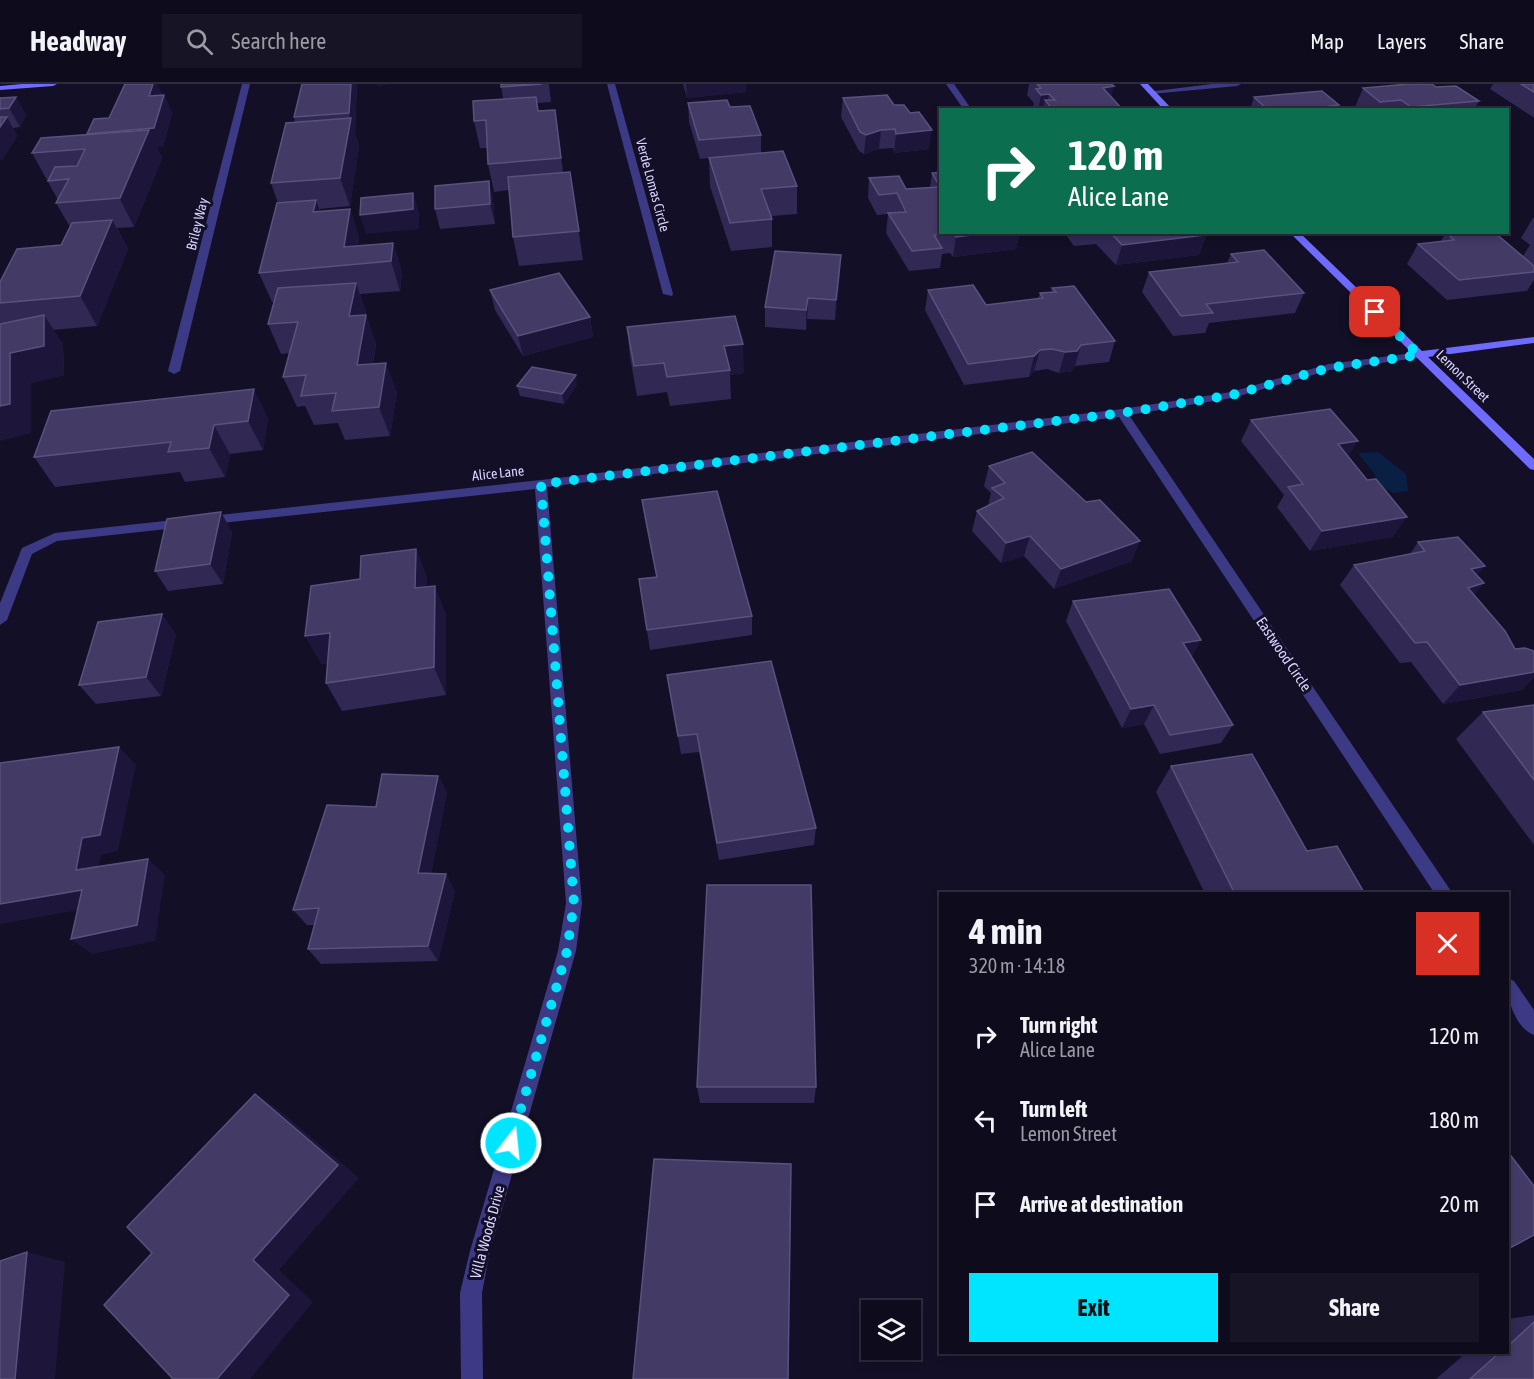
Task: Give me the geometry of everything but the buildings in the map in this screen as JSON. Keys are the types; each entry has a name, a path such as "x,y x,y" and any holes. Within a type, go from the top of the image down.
{"street":[{"path":"0,88 53,84"},
{"name":"Briley Way","path":"174,371 246,84"},
{"name":"Verde Lomas Circle","path":"611,84 668,294"},
{"path":"950,84 967,108"},
{"path":"1144,84 1167,108"},
{"path":"1151,92 1237,84"},
{"name":"Lemon Street","path":"1295,234 1534,466"},
{"path":"1419,355 1534,340"},
{"name":"Alice Lane","path":"0,620 27,551 40,542 55,537 541,484 1122,413 1232,395 1329,368 1419,355"},
{"name":"Eastwood Circle","path":"1122,413 1444,892"},
{"name":"Villa Woods Drive","path":"472,1379 471,1293 480,1251 567,951 574,903 541,484"},
{"path":"1509,988 1534,1026"}],"water":[{"path":"1378,452 1406,474 1408,491 1393,493 1373,482 1376,476 1358,453"}],"route":[{"path":"511,1143 567,951 574,903 541,484 1122,413 1232,395 1329,368 1419,355 1375,312"}]}
